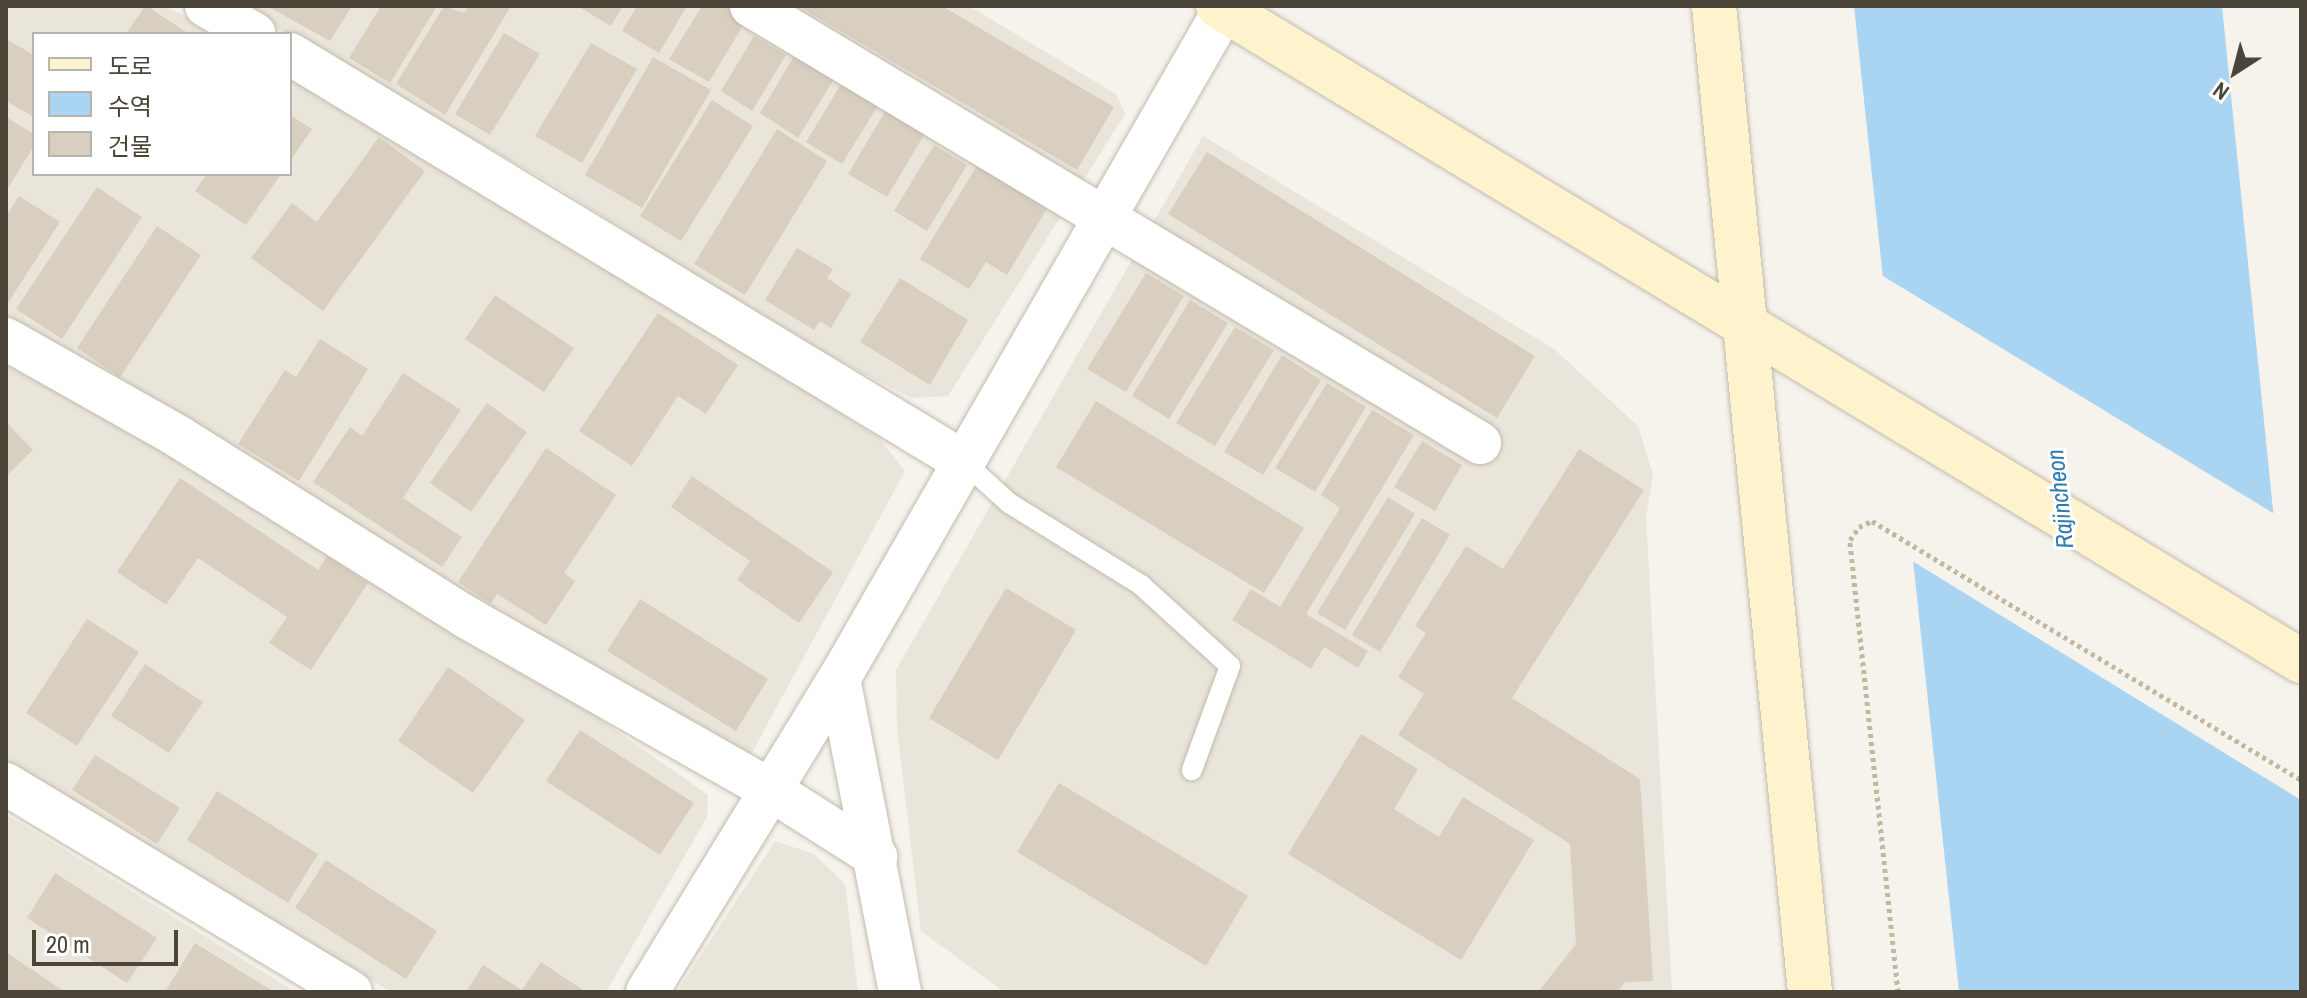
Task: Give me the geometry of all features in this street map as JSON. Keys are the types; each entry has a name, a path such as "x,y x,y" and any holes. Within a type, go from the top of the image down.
{"main road":[{"path":"1714,6 1742,327 1810,992"},
{"path":"1221,8 1742,327 2301,661"}],"street":[{"path":"206,6 252,32"},
{"path":"751,6 1480,443"},
{"path":"647,992 839,679 1221,8"},
{"path":"292,55 964,462"},
{"path":"6,339 179,437 466,617 771,790 876,857"},
{"path":"839,679 900,992"},
{"path":"6,784 351,992"}],"lane":[{"path":"964,462 1009,503 1141,585 1230,666 1192,770"}],"path":[{"path":"1898,992 1850,540 1872,521 2301,780"}],"shaded area":[{"path":"6,6 165,6 215,32 32,32 32,176 292,176 292,76 659,295 879,438 905,471 749,758 492,612 6,315"},
{"path":"239,6 969,6 1116,94 1125,114 948,396 911,398 782,331 552,184 292,36 292,32 285,32"},
{"path":"1203,136 1554,349 1638,426 1653,475 1646,517 1672,992 1004,992 921,931 897,728 896,670"},
{"path":"6,365 188,462 557,689 708,795 707,817 606,992 391,992 6,760"},
{"path":"6,815 24,825 296,992 6,992"},
{"path":"775,841 814,854 845,884 858,992 677,992"}],"water":[{"name":"Rajincheon","path":"1854,6 2222,6 2301,787 2301,992 1959,992"}],"pier":[{"path":"1878,273 2278,516 2301,747 2301,800 1909,559"}],"building":[{"path":"147,6 186,32 127,32"},
{"path":"267,6 352,6 330,41"},
{"path":"381,6 437,6 390,83 349,58"},
{"path":"444,6 464,13 468,6 511,6 445,115 396,84"},
{"path":"577,6 623,6 611,26"},
{"path":"637,6 687,6 659,53 622,31"},
{"path":"702,6 726,6 747,19 709,82 669,59"},
{"path":"798,6 942,6 1114,107 1077,170"},
{"path":"504,33 540,54 490,135 455,114"},
{"path":"754,36 786,55 752,111 721,91"},
{"path":"6,39 32,54 32,116 6,101"},
{"path":"591,43 637,69 582,163 535,136"},
{"path":"796,53 835,77 798,138 760,113"},
{"path":"653,57 711,90 642,208 585,175"},
{"path":"843,81 879,104 842,164 806,142"},
{"path":"712,100 753,126 681,241 640,216"},
{"path":"890,103 929,127 887,197 848,174"},
{"path":"292,116 312,129 292,158"},
{"path":"6,117 32,133 32,149 6,191"},
{"path":"777,129 827,161 745,295 694,264"},
{"path":"379,137 425,171 323,311 251,258 292,203 317,222"},
{"path":"934,145 967,165 927,231 894,211"},
{"path":"1207,152 1535,356 1497,418 1168,214"},
{"path":"981,159 1051,202 1007,275 986,262 969,289 920,259"},
{"path":"206,176 280,176 246,225 195,191"},
{"path":"97,187 142,217 62,339 16,309"},
{"path":"19,196 60,222 6,306 6,216"},
{"path":"157,226 201,255 120,377 77,348"},
{"path":"797,248 833,269 827,278 851,294 831,328 820,321 814,330 765,300"},
{"path":"1146,273 1184,296 1126,392 1087,369"},
{"path":"900,278 968,320 930,385 860,342"},
{"path":"495,295 574,348 544,392 465,339"},
{"path":"1190,300 1228,323 1169,419 1132,396"},
{"path":"658,313 738,365 706,414 678,396 632,466 579,431"},
{"path":"1235,327 1274,350 1215,446 1176,423"},
{"path":"320,339 368,369 299,481 238,444 285,370 296,377"},
{"path":"1282,355 1321,380 1263,475 1224,452"},
{"path":"403,373 461,410 403,498 462,537 442,567 313,482 350,427 362,436"},
{"path":"1327,383 1366,407 1315,492 1275,468"},
{"path":"1096,401 1304,528 1264,593 1056,467"},
{"path":"487,403 527,432 471,512 430,483"},
{"path":"1372,410 1414,435 1306,614 1368,651 1358,668 1324,647 1311,669 1232,620 1251,589 1280,607 1340,508 1321,495"},
{"path":"6,422 33,450 6,476"},
{"path":"1422,441 1462,465 1435,511 1394,487"},
{"path":"546,448 616,495 564,573 575,581 546,625 497,594 491,604 458,582"},
{"path":"1579,449 1644,490 1512,698 1640,779 1653,981 1625,982 1618,992 1538,992 1576,944 1570,844 1398,735 1424,694 1398,677 1426,633 1415,626 1466,546 1503,569"},
{"path":"692,476 833,572 799,623 737,580 750,561 671,507"},
{"path":"180,478 318,570 327,556 368,583 311,670 269,643 287,617 198,558 166,605 117,572"},
{"path":"1388,497 1415,514 1345,630 1317,613"},
{"path":"1422,518 1450,535 1380,652 1352,635"},
{"path":"1006,588 1076,630 998,760 929,718"},
{"path":"640,599 768,679 736,731 607,651"},
{"path":"87,619 139,652 77,746 26,713"},
{"path":"145,664 203,702 169,753 111,716"},
{"path":"448,667 525,720 473,793 398,741"},
{"path":"580,730 694,803 660,855 546,781"},
{"path":"1361,734 1418,769 1394,809 1439,837 1463,797 1534,840 1461,960 1288,854"},
{"path":"95,755 180,808 157,844 72,790"},
{"path":"1059,783 1248,896 1206,966 1017,852"},
{"path":"217,791 318,854 288,903 187,840"},
{"path":"326,860 437,931 406,979 295,908"},
{"path":"55,873 157,938 127,983 27,918"},
{"path":"195,943 274,992 165,992"},
{"path":"6,952 65,992 6,992"},
{"path":"541,962 586,992 466,992 483,965 522,990"}]}
